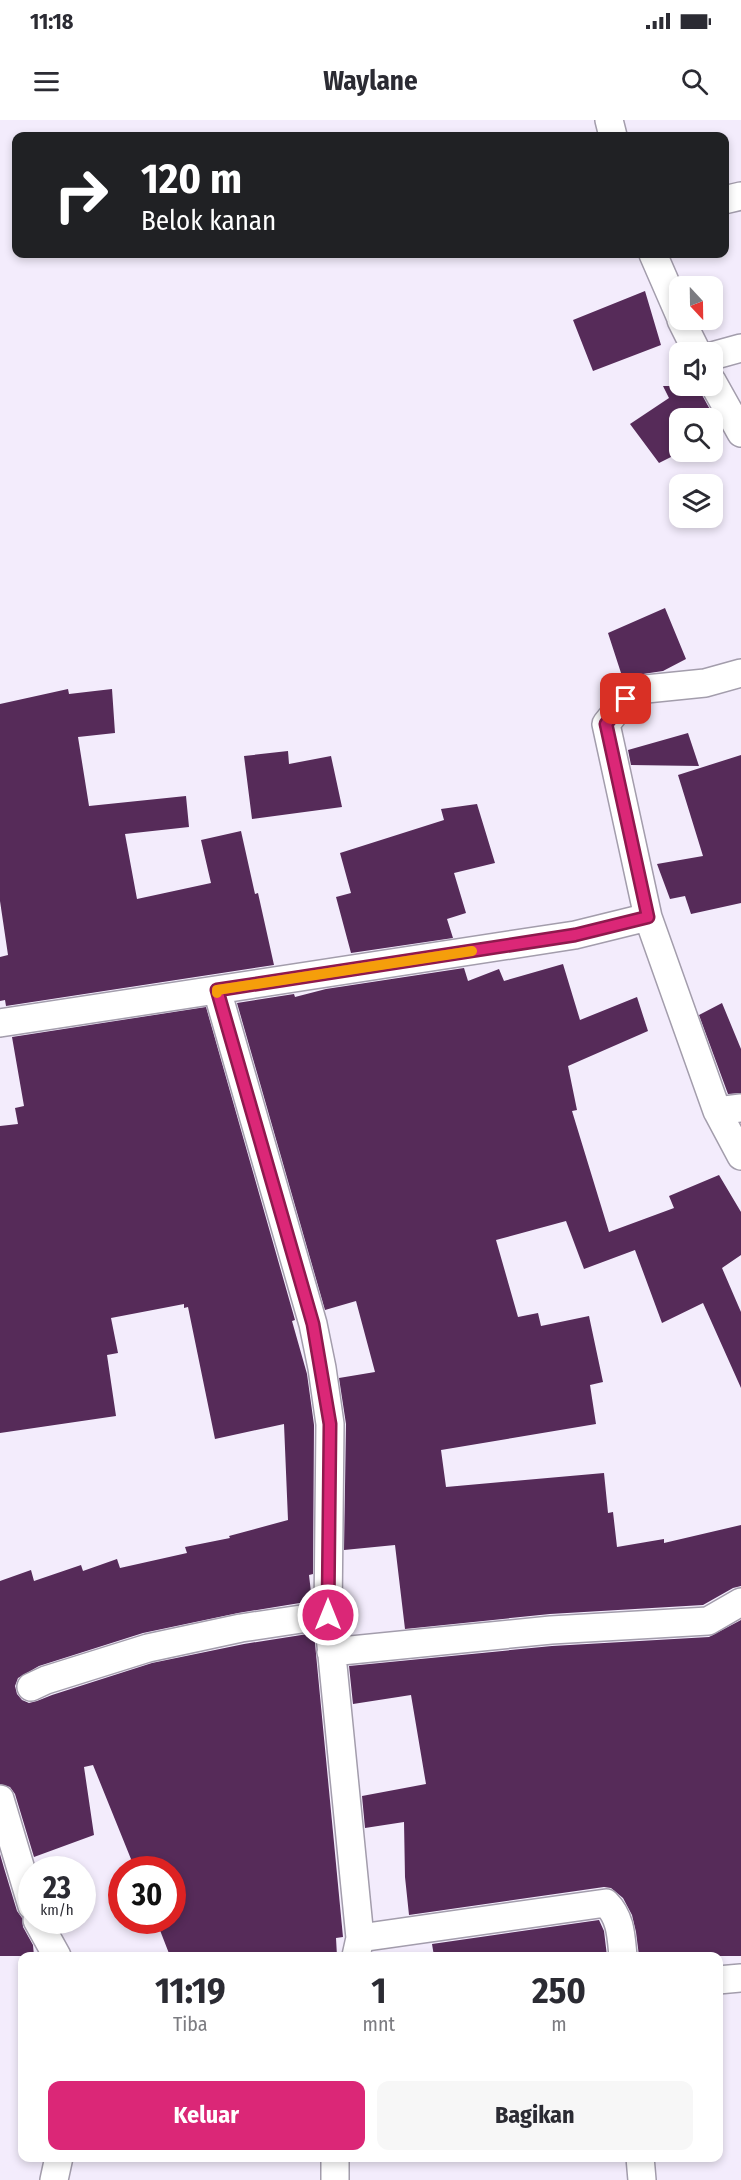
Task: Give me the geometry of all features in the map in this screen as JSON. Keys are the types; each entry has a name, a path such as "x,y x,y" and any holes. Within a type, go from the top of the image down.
{"street":[{"path":"655,258 669,292"},
{"path":"723,353 741,348"},
{"path":"720,396 741,433"},
{"path":"741,673 705,683 646,689 626,699 606,724 648,917 729,1110 741,1156"},
{"path":"0,1023 575,935 648,917"},
{"path":"217,990 313,1324 322,1368 330,1424 328,1615 358,1947 606,1903 614,1911 621,1928 623,1952"},
{"path":"331,1652 551,1630 708,1621 741,1602"},
{"path":"32,1687 46,1680 148,1648 241,1628 328,1615"},
{"path":"0,1798 18,1859"},
{"path":"45,1934 55,1952"},
{"path":"723,1980 741,1978"},
{"path":"54,2180 58,2162"},
{"path":"335,2162 335,2180"},
{"path":"640,2162 642,2180"}],"building":[{"path":"645,291 661,345 593,371 573,320"},
{"path":"663,386 669,386 669,396 703,396 709,408 669,408 669,458 659,463 630,424 669,398"},
{"path":"665,608 686,659 663,671 643,674 621,673 608,633"},
{"path":"68,689 69,694 112,689 115,733 78,737 89,806 186,796 189,827 125,834 137,899 211,883 201,840 241,831 274,965 6,1006 5,1000 0,1001 0,957 8,955 0,901 0,704"},
{"path":"688,733 699,766 631,765 628,750"},
{"path":"288,751 289,764 331,756 342,807 252,819 244,756"},
{"path":"741,755 741,903 691,914 685,896 670,899 657,864 703,856 678,775"},
{"path":"477,804 495,863 454,873 466,913 447,919 453,938 351,953 336,897 351,893 340,853 444,820 441,809"},
{"path":"563,964 580,1020 637,997 648,1031 568,1066 577,1110 572,1111 609,1232 674,1208 669,1196 719,1175 741,1212 741,1255 722,1268 741,1312 741,1388 703,1303 662,1323 635,1250 584,1269 566,1221 496,1240 518,1317 538,1313 541,1326 589,1316 603,1382 590,1385 596,1424 441,1450 446,1487 604,1473 608,1513 613,1512 617,1547 664,1539 664,1543 741,1525 741,1586 703,1605 550,1614 405,1629 395,1545 344,1550 346,1424 339,1378 375,1372 356,1301 325,1310 237,1003 294,994 295,997 326,989 464,968 468,981 499,969 504,981"},
{"path":"722,1003 741,1049 741,1093 728,1094 699,1015"},
{"path":"206,1007 295,1320 292,1321 307,1374 314,1425 313,1574 309,1575 312,1601 238,1613 143,1633 39,1666 18,1678 15,1686 17,1694 29,1703 152,1663 244,1644 314,1633 343,1937 336,1938 337,1952 168,1952 161,1934 186,1934 186,1856 130,1856 93,1765 84,1767 94,1835 34,1856 15,1794 10,1787 0,1784 0,1581 31,1570 34,1581 81,1565 83,1571 117,1559 120,1568 187,1553 185,1547 230,1538 229,1536 288,1520 284,1424 215,1439 188,1307 184,1308 184,1304 111,1318 118,1353 107,1355 116,1416 0,1433 0,1126 18,1124 15,1108 24,1106 12,1037"},
{"path":"741,1620 741,1956 723,1956 723,1952 638,1952 632,1915 623,1898 611,1888 604,1887 409,1915 405,1877 404,1822 365,1828 362,1796 426,1784 411,1695 353,1704 349,1666 552,1646 709,1637"},
{"path":"0,1854 18,1912 18,1934 27,1934 33,1945 34,1952 18,1952 18,1956 0,1956"},
{"path":"599,1920 604,1931 607,1952 433,1952 432,1944"}],"slow traffic":[{"path":"217,993 217,990 472,951"}],"route":[{"path":"328,1615 330,1424 322,1368 313,1324 217,990 575,935 648,917 606,724 626,699"}]}
